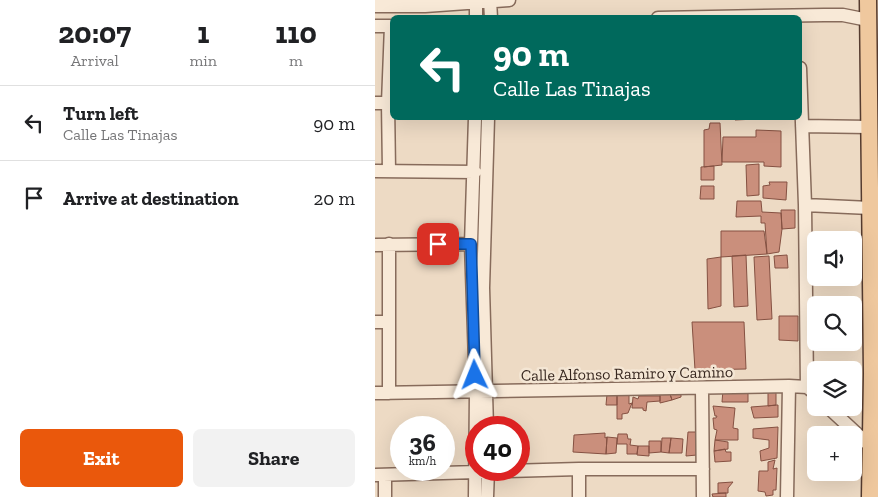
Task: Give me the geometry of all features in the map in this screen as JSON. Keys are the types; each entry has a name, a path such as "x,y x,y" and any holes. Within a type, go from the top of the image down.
{"main road":[{"path":"867,0 872,134 870,208 875,375 870,497"}],"street":[{"path":"490,0 491,15"},
{"path":"382,4 425,6 509,0"},
{"path":"476,1 476,15"},
{"path":"802,16 843,15 868,20"},
{"path":"375,26 390,26"},
{"path":"389,170 390,77"},
{"path":"375,103 389,103"},
{"path":"475,120 475,172 471,244 482,416"},
{"path":"485,416 481,392 488,120"},
{"path":"802,120 811,361"},
{"path":"802,126 872,134"},
{"path":"375,171 475,172"},
{"path":"805,205 870,208"},
{"path":"389,244 389,393"},
{"path":"375,245 471,244"},
{"path":"375,322 389,322"},
{"path":"787,497 789,386"},
{"name":"Calle Alfonso Ramiro y Camino","path":"375,393 789,386 807,390"},
{"path":"702,388 703,497"},
{"path":"838,416 871,447"},
{"path":"530,471 703,469"},
{"path":"579,470 579,497"},
{"path":"385,497 380,475 465,473"},
{"path":"475,497 480,481"},
{"path":"484,481 487,497"}],"building":[{"path":"710,123 720,123 722,165 704,167 704,130 709,129"},
{"path":"756,130 781,131 781,167 764,166 764,162 722,162 723,137 756,137"},
{"path":"759,164 759,195 747,196 746,165"},
{"path":"714,166 714,180 701,180 701,167"},
{"path":"769,182 787,182 786,200 763,198 763,186 770,185"},
{"path":"701,186 714,186 714,199 700,199"},
{"path":"737,201 761,201 762,212 781,213 782,229 779,252 767,254 765,223 761,223 761,216 736,217"},
{"path":"781,210 795,210 795,228 782,229"},
{"path":"721,231 764,231 767,254 721,257"},
{"path":"746,255 748,306 734,307 732,256"},
{"path":"787,255 788,268 775,268 774,256"},
{"path":"769,256 772,319 757,320 754,257"},
{"path":"721,257 721,306 708,309 707,259"},
{"path":"779,316 798,316 798,341 779,340"},
{"path":"692,322 744,322 746,369 695,370"},
{"path":"732,388 731,393 748,391 748,402 722,402 723,390"},
{"path":"776,391 776,405 768,406 768,392"},
{"path":"660,393 670,394 672,400 660,403"},
{"path":"607,394 617,395 617,405 606,405"},
{"path":"670,394 681,394 681,397 672,400"},
{"path":"617,395 629,395 629,404 632,403 628,413 622,414 622,419 617,419"},
{"path":"639,396 660,396 660,401 647,402 646,411 643,408 632,408 633,397 638,399"},
{"path":"778,405 778,417 754,418 751,407"},
{"path":"713,406 735,408 733,428 738,429 738,440 715,440 717,430 714,429 713,418 717,416 715,416"},
{"path":"778,427 777,458 761,461 760,451 769,448 769,440 753,438 753,429"},
{"path":"688,432 698,432 697,455 686,456"},
{"path":"605,433 605,438 607,437 606,454 573,452 574,435"},
{"path":"618,434 627,434 628,439 631,439 630,445 638,446 637,454 627,454 627,444 617,444"},
{"path":"607,437 617,438 616,453 606,454"},
{"path":"662,438 671,438 669,453 661,452"},
{"path":"671,438 683,439 682,453 669,453"},
{"path":"715,440 728,442 728,449 714,451"},
{"path":"649,441 661,441 661,452 649,453"},
{"path":"638,446 649,446 649,456 637,455"},
{"path":"725,449 726,452 731,452 731,461 715,462 714,451"},
{"path":"775,460 773,469 777,468 776,490 773,490 773,495 766,496 765,492 758,491 759,471 768,471 768,462"},
{"path":"733,482 728,488 728,493 718,493 718,483"},
{"path":"726,493 726,497 713,497 712,494"}],"route":[{"path":"438,244 471,244 475,375"}]}
